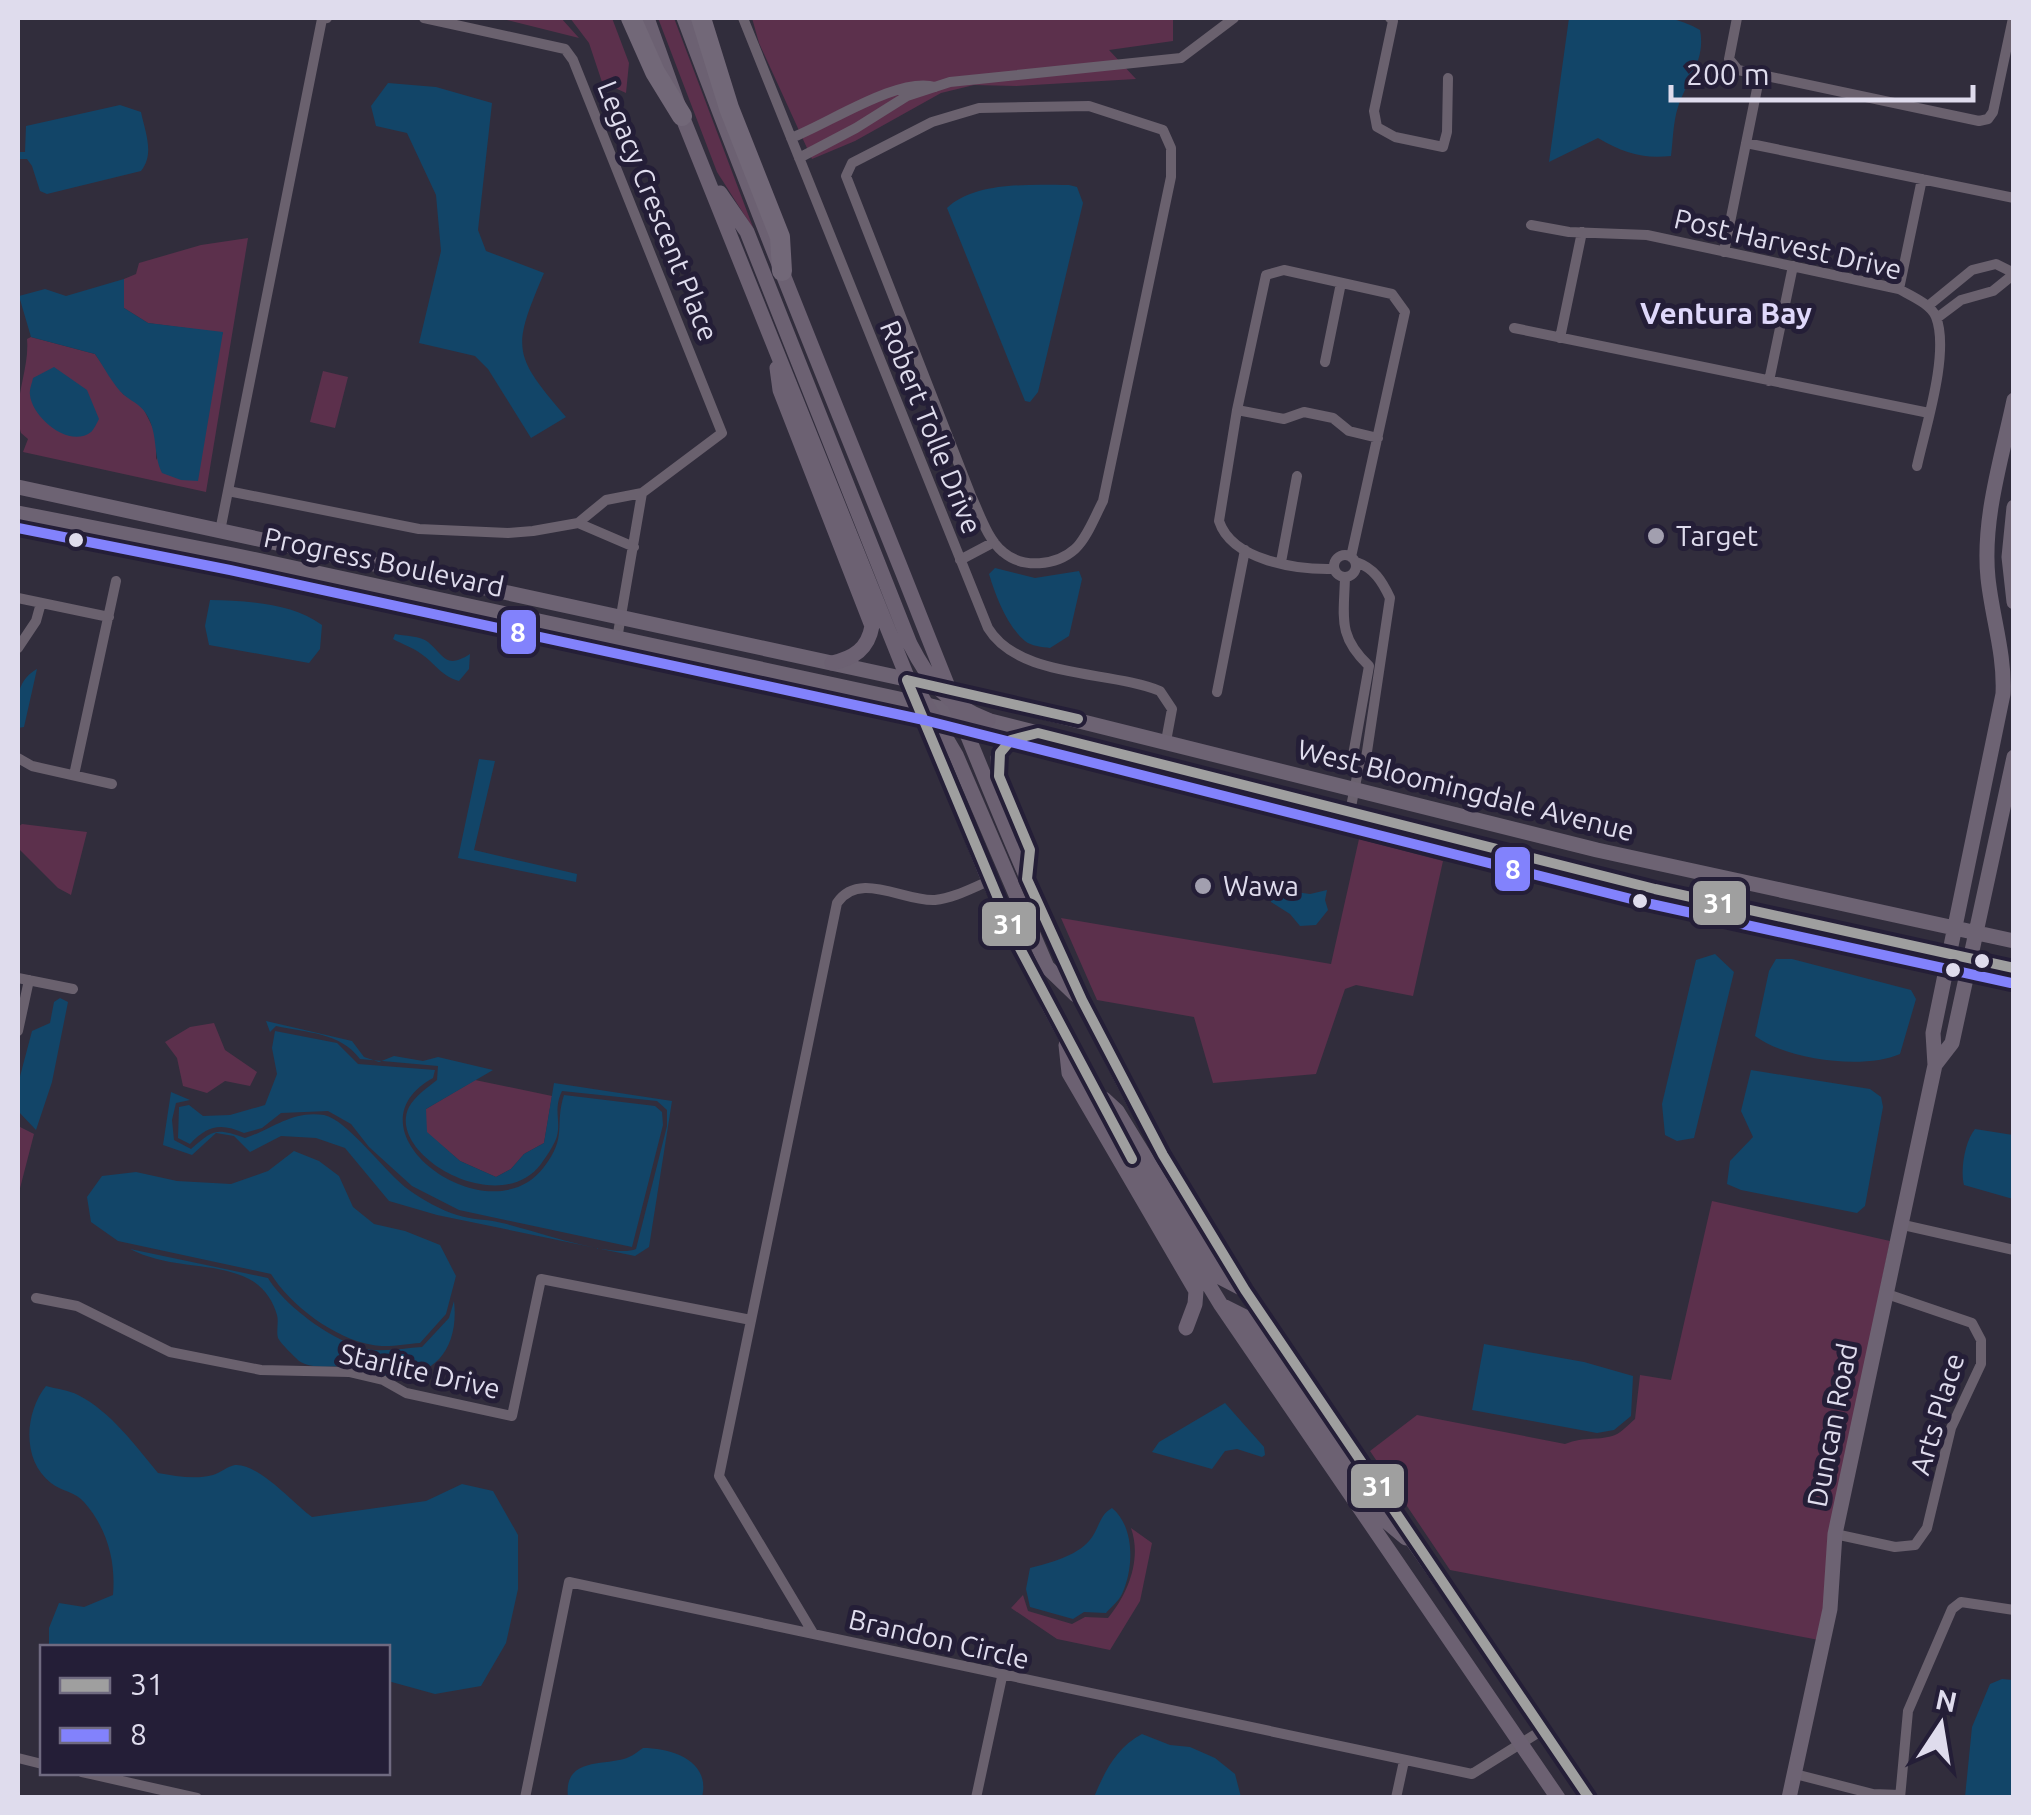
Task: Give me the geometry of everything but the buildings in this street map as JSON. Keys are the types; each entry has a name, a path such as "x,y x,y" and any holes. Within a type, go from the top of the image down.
{"highway":[{"path":"631,18 655,72 682,116"},
{"path":"701,18 730,108 780,237 782,271"}],"main road":[{"path":"647,18 703,170 907,680 956,755 1047,967 1082,1000"},
{"path":"684,18 941,687"},
{"path":"703,170 747,232 910,644 955,708 1082,1000 1163,1155 1245,1290 1589,1798"},
{"path":"775,348 780,390 872,626 865,647 832,663"},
{"name":"Duncan Road","path":"1789,1798 1830,1609 1835,1534 1935,1064 1932,1033 2008,695 1988,561 1992,508 2014,400"},
{"name":"Progress Boulevard","path":"18,487 907,680"},
{"path":"2014,507 2009,556 2014,602"},
{"name":"Progress Boulevard","path":"18,513 233,555 922,704"},
{"path":"220,531 224,546 233,555"},
{"path":"364,583 386,576 567,610 581,607"},
{"name":"West Bloomingdale Avenue","path":"907,680 1166,740 1664,865 2014,940"},
{"path":"922,704 988,881 1090,1086 1221,1305 1558,1798"},
{"name":"West Bloomingdale Avenue","path":"922,704 955,708 1038,733 1654,889 2014,968"},
{"path":"1027,879 1030,850 1000,776 998,758 1011,740 1038,733"},
{"name":"Duncan Road","path":"1935,1064 1952,1043 2014,757"},
{"path":"1654,889 1664,865"},
{"path":"1065,1036 1069,1074 1196,1291 1186,1328"},
{"path":"1090,1086 1116,1111 1218,1276 1245,1290"},
{"path":"1221,1305 1246,1318 1387,1522 1423,1552"}],"street":[{"path":"220,531 322,19 328,18"},
{"name":"Legacy Crescent Place","path":"228,491 418,530 508,533 578,523 606,500 642,493 722,433 573,60 565,49 424,18"},
{"name":"Robert Tolle Drive","path":"743,18 988,628 998,642 1030,661 1160,691 1172,710 1166,740"},
{"path":"799,158 898,101 950,82 1181,58 1234,18"},
{"path":"1390,18 1393,21 1374,111 1377,127 1396,137 1443,147 1448,78"},
{"path":"1737,18 1729,59 1738,70 1979,121 1993,112 2013,18"},
{"path":"791,138 895,89 915,84 935,87"},
{"path":"1724,252 1758,89"},
{"path":"1089,106 1164,130 1171,148 1171,177 1102,502 1077,548 1056,560 1035,564 1014,559 994,542 972,498 846,176 848,167 932,122 979,108 1089,106"},
{"path":"1746,143 2014,198"},
{"path":"1899,289 1922,179"},
{"name":"Post Harvest Drive","path":"1532,225 1646,235 1899,289 1928,306 1936,318"},
{"path":"1560,338 1582,232"},
{"path":"1916,466 1940,364 1936,318 1961,300 1993,291 2014,273 1996,264 1972,270 1928,306"},
{"path":"1769,381 1793,266"},
{"path":"1334,569 1258,557 1221,529 1218,521 1266,275 1284,270 1392,294 1405,312 1354,573 1345,578"},
{"path":"1325,362 1341,282"},
{"path":"1514,328 1929,414"},
{"path":"1238,410 1284,420 1304,412 1334,418 1348,431 1378,438"},
{"path":"1281,562 1296,476"},
{"path":"616,639 642,493"},
{"path":"578,523 634,547"},
{"path":"960,560 994,542"},
{"path":"1217,692 1245,550"},
{"path":"1345,578 1334,569 1334,561 1340,556 1367,566 1381,579 1390,598 1364,765 1358,771 1350,812"},
{"path":"1345,578 1344,632 1369,666 1352,761 1358,771"},
{"path":"74,775 116,581"},
{"path":"18,598 109,616"},
{"path":"18,648 36,620 41,603"},
{"path":"18,758 32,766 112,784"},
{"name":"Brandon Circle","path":"988,881 936,900 862,888 840,898 719,1476 813,1633 1472,1774 1544,1729"},
{"path":"18,1031 23,979 72,989"},
{"path":"1900,1224 2014,1250"},
{"name":"Starlite Drive","path":"36,1298 78,1306 170,1352 260,1370 349,1372 382,1380 406,1394 512,1416 541,1278 752,1320"},
{"name":"Arts Place","path":"1835,1534 1895,1547 1915,1545 1926,1528 1952,1428 1980,1364 1979,1331 1972,1323 1884,1294"},
{"path":"525,1798 570,1582 813,1633"},
{"path":"1795,1774 1873,1794 1900,1796 1908,1710 1952,1610 1961,1602 2014,1610"},
{"path":"976,1798 1002,1676"},
{"path":"1396,1798 1404,1761"},
{"path":"95,1775 197,1798"}],"shaded area":[{"path":"492,18 561,18 579,38 503,19"},
{"path":"570,18 612,18 629,63 626,93 602,82 589,43"},
{"path":"658,18 674,18 754,230 717,172"},
{"path":"752,18 1173,18 1173,41 1109,50 1136,79 974,85 941,93 855,141 812,159 759,43"},
{"path":"248,238 206,492 23,452 28,439 21,433 18,410 27,339 31,337 95,354 123,394 142,406 156,434 156,460 223,333 148,323 124,308 124,279 136,274 139,263 201,245"},
{"path":"323,371 348,377 335,428 310,422"},
{"path":"22,824 87,832 71,895 58,888 18,848 18,827"},
{"path":"1359,839 1443,861 1413,996 1356,985 1345,989 1316,1074 1213,1083 1194,1017 1097,1000 1061,918 1331,964"},
{"path":"214,1023 225,1050 257,1072 250,1086 225,1081 207,1093 183,1086 177,1058 165,1042 190,1027"},
{"path":"475,1080 552,1096 544,1143 496,1177 460,1161 426,1132 426,1109"},
{"path":"18,1126 34,1134 18,1196"},
{"path":"1712,1201 1890,1241 1830,1533 1819,1640 1450,1570 1370,1451 1417,1415 1565,1444 1620,1432 1635,1419 1640,1375 1671,1380"},
{"path":"1131,1528 1152,1543 1140,1601 1110,1650 1057,1639 1011,1608 1023,1595 1028,1611 1072,1624 1085,1617 1108,1618 1131,1576 1135,1552"}],"water":[{"path":"1654,16 1700,30 1695,70 1676,113 1671,156 1633,154 1598,138 1549,162 1569,18"},
{"path":"388,83 436,87 492,103 478,230 486,251 544,273 526,319 523,350 535,379 566,417 531,438 488,369 475,356 419,343 441,251 436,195 407,133 376,126 371,106"},
{"path":"120,105 141,112 148,150 141,171 47,194 40,191 32,166 27,159 18,159 18,152 25,152 26,126"},
{"path":"1077,187 1083,203 1038,392 1030,402 1025,401 947,208 959,199 988,189"},
{"path":"124,279 124,308 148,323 223,332 198,481 162,473 148,417 120,391 95,354 31,337 19,296 45,289 66,296"},
{"path":"54,367 87,390 99,419 91,432 82,436 63,434 44,421 32,404 33,378"},
{"path":"995,568 1035,578 1079,571 1082,579 1069,636 1050,648 1025,641 999,601 989,574"},
{"path":"210,600 269,605 297,612 322,625 320,649 309,663 209,645 205,626"},
{"path":"395,634 425,640 450,661 470,654 469,669 459,681 453,679 421,653 393,639"},
{"path":"37,669 24,727 18,728 21,687"},
{"path":"479,759 495,761 474,850 577,874 576,882 458,858"},
{"path":"1274,889 1310,894 1327,890 1328,910 1316,925 1300,926 1271,902"},
{"path":"1715,954 1734,972 1694,1138 1677,1141 1665,1135 1662,1104 1696,960"},
{"path":"1776,959 1792,959 1911,990 1916,999 1900,1054 1867,1061 1826,1060 1786,1051 1755,1036 1769,971"},
{"path":"60,998 68,1002 52,1082 36,1130 18,1111 18,1084 32,1031 50,1023 54,1002"},
{"path":"266,1021 352,1041 364,1057 374,1060 360,1059 343,1043 322,1035 276,1026 270,1032"},
{"path":"275,1031 337,1043 358,1064 435,1070 433,1078 409,1100 403,1124 412,1148 433,1169 460,1185 490,1191 520,1186 544,1167 556,1147 564,1095 655,1106 662,1112 663,1125 632,1247 459,1210 412,1186 369,1147 351,1124 328,1111 281,1113 262,1128 244,1133 215,1128 190,1144 178,1138 179,1107 189,1105 203,1116 230,1115 265,1105 277,1074 272,1048"},
{"path":"394,1056 423,1061 438,1057 493,1070 426,1109 427,1132 460,1161 496,1177 544,1143 554,1083 672,1101 649,1247 635,1256 594,1247 636,1249 667,1126 667,1110 657,1101 562,1091 557,1136 541,1164 522,1180 499,1185 474,1183 429,1160 414,1144 406,1125 409,1107 437,1080 438,1066 382,1061"},
{"path":"1751,1070 1870,1089 1881,1097 1883,1107 1865,1206 1857,1213 1727,1184 1730,1161 1753,1137 1741,1111"},
{"path":"171,1092 190,1100 176,1103 172,1120 174,1140 191,1149 216,1132 245,1138 302,1115 324,1115 344,1126 409,1190 445,1210 589,1246 437,1215 389,1201 345,1148 316,1138 281,1136 250,1152 234,1136 216,1133 192,1155 163,1145"},
{"path":"1975,1129 2013,1135 2013,1199 1964,1185 1964,1156"},
{"path":"294,1151 319,1161 339,1176 353,1207 374,1224 440,1245 456,1276 446,1314 420,1343 373,1345 344,1336 315,1319 271,1274 118,1241 91,1222 87,1197 102,1176 136,1172 177,1181 231,1184 268,1171"},
{"path":"130,1249 268,1278 287,1301 315,1324 361,1348 422,1347 449,1318 454,1301 453,1332 442,1356 421,1371 406,1375 385,1375 345,1366 311,1366 299,1361 280,1341 273,1304 254,1282 236,1273 161,1260"},
{"path":"1484,1344 1584,1362 1633,1376 1631,1416 1614,1430 1597,1433 1472,1410"},
{"path":"46,1386 90,1402 122,1430 158,1473 199,1477 244,1466 264,1477 312,1517 426,1501 462,1484 493,1491 518,1535 518,1589 506,1643 481,1686 435,1694 390,1682 390,1645 49,1645 49,1628 59,1603 84,1607 113,1595 114,1582 108,1546 92,1512 81,1499 51,1483 35,1462 29,1436 39,1397"},
{"path":"1225,1403 1264,1447 1265,1455 1237,1449 1225,1451 1212,1469 1152,1452 1159,1442"},
{"path":"1112,1508 1125,1526 1130,1548 1129,1572 1119,1599 1106,1613 1084,1612 1073,1619 1030,1607 1026,1589 1030,1568 1084,1546"},
{"path":"2013,1680 2013,1797 1965,1797 1972,1727 1990,1684"},
{"path":"1142,1734 1215,1758 1235,1774 1241,1797 1094,1797 1118,1753"},
{"path":"643,1748 687,1759 701,1774 702,1797 568,1797 572,1774 589,1765 631,1756"}],"transit line":[{"name":"8","path":"18,528 924,720 1651,904 2011,983"},
{"name":"31","path":"907,680 1015,939 1132,1159"},
{"name":"31","path":"907,680 1078,719"},
{"name":"31","path":"1589,1798 1245,1290 1163,1155 1082,1000 1027,879 1030,850 999,776 1000,753 1011,740 1038,733 1655,889 2014,968"}],"place":[{"name":"Target","path":"1656,536"},
{"name":"Wawa","path":"1203,886"}],"district":[{"name":"Ventura Bay","path":"1726,314"}]}
